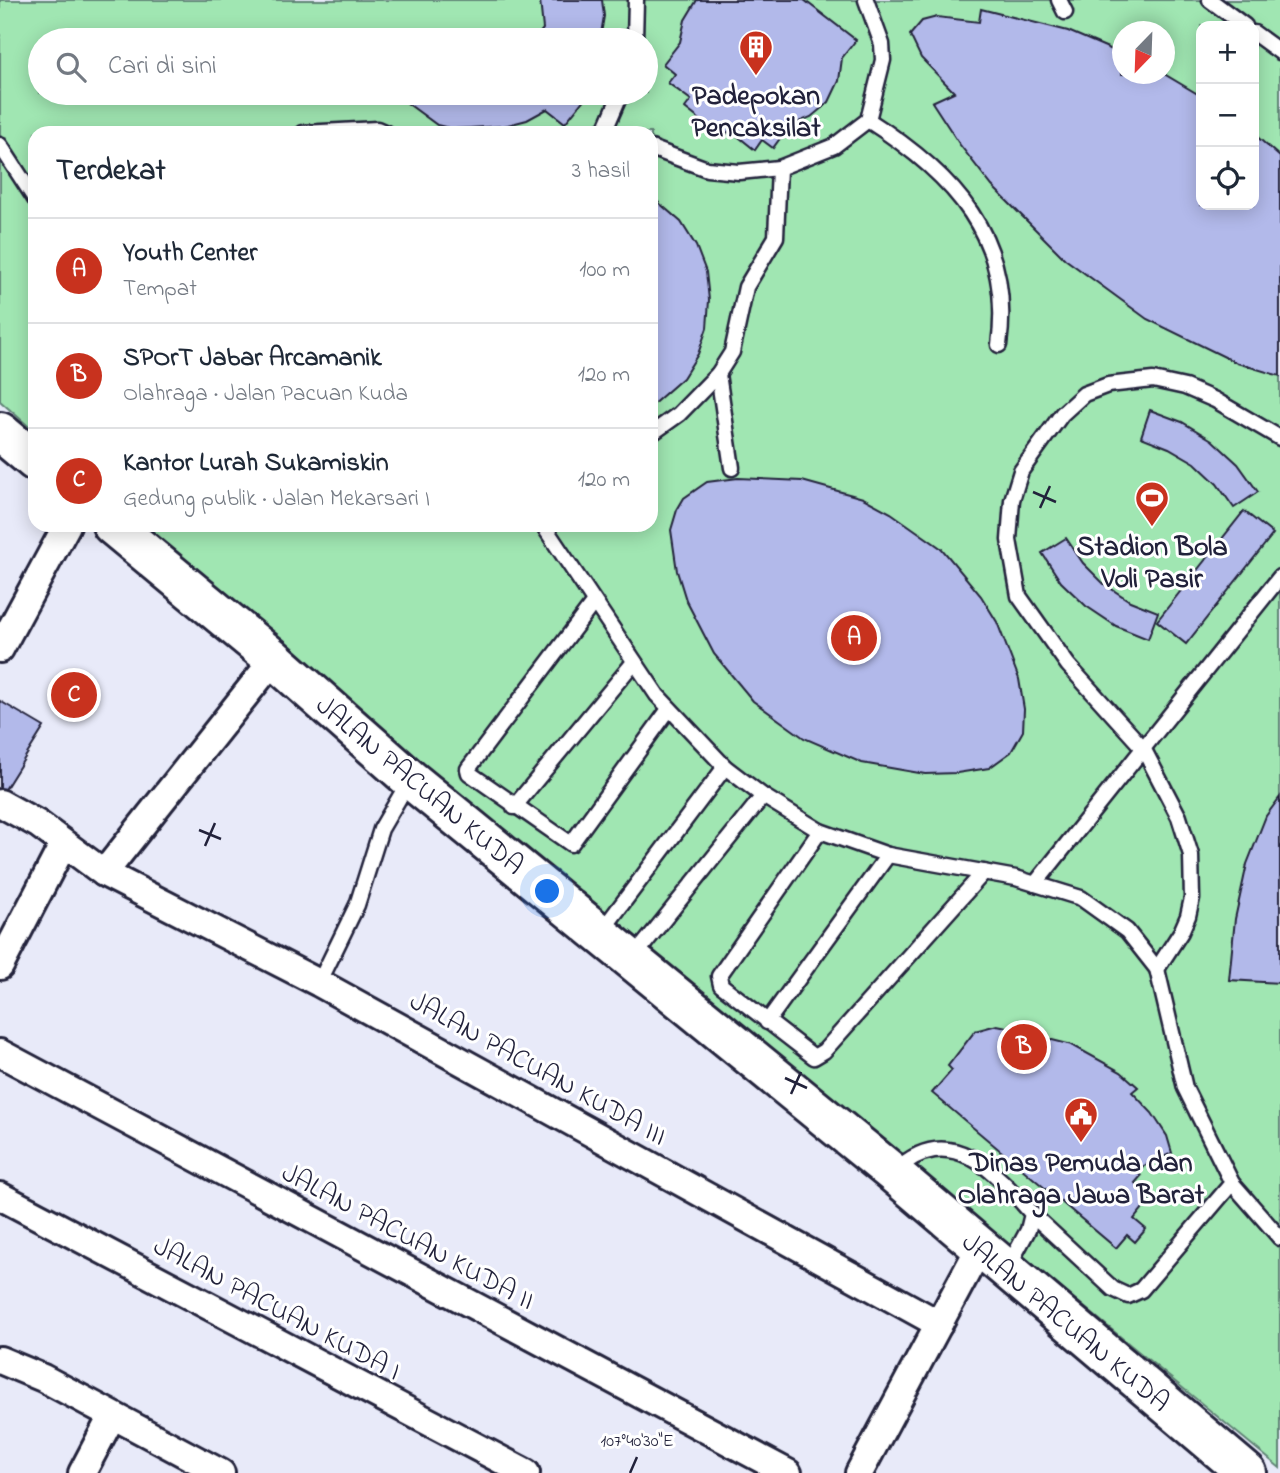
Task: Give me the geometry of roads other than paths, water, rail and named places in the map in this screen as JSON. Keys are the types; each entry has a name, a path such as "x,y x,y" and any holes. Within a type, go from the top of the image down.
{"main road":[{"path":"0,432 28,455"},
{"name":"JALAN PACUAN KUDA","path":"120,532 274,659 410,779 633,958 893,1173 1247,1473"}],"street":[{"path":"0,649 63,532"},
{"path":"104,873 274,659"},
{"name":"JALAN PACUAN KUDA III","path":"0,803 38,824 104,873 319,983 939,1324"},
{"path":"0,965 63,845"},
{"name":"JALAN PACUAN KUDA II","path":"0,1053 788,1473"},
{"name":"JALAN PACUAN KUDA I","path":"0,1196 526,1473"},
{"path":"859,1473 939,1324 994,1258"},
{"path":"0,1360 43,1378 221,1473"},
{"path":"82,1473 112,1416"}],"lane":[{"path":"635,28 636,0"},
{"path":"658,151 706,169 738,172 779,168 834,146 868,120 883,60 882,44 866,0"},
{"path":"1210,0 1238,21"},
{"path":"1259,37 1280,52"},
{"path":"607,126 616,105"},
{"path":"868,120 907,144 932,167 974,218 999,269 1003,317 999,345"},
{"path":"0,145 28,188"},
{"path":"658,429 679,414 718,374 735,343 749,278 776,237 779,168"},
{"path":"718,374 732,468"},
{"path":"1157,969 1188,916 1192,898 1191,855 1179,817 1143,748 1068,665 1020,596 1009,541 1013,500 1021,471 1062,414 1084,394 1108,385 1153,380 1185,387 1215,400 1280,438"},
{"path":"548,532 634,662 669,709 724,767 763,796 820,831 888,855 984,872 1081,898 1127,931 1157,969 1185,1088 1233,1183 1280,1238"},
{"path":"1035,884 1280,577"},
{"path":"594,602 468,769 514,807 565,842 573,844 669,709"},
{"path":"514,807 634,662"},
{"path":"601,932 724,767"},
{"path":"319,983 357,905 380,829 410,779"},
{"path":"633,958 763,796"},
{"path":"820,831 719,973 721,985 811,1055 820,1055 984,872"},
{"path":"767,1022 888,855"},
{"path":"893,1173 909,1158 935,1147 961,1151 1001,1178 1032,1214 1113,1289 1128,1296 1141,1290 1233,1183"},
{"path":"994,1258 1028,1230 1032,1214"}],"place":[{"name":"Padepokan Pencaksilat","path":"756,77"},
{"name":"Stadion Bola Voli Pasir","path":"1152,528"},
{"name":"Youth Center","path":"854,638"},
{"name":"Kantor Lurah Sukamiskin","path":"74,695"},
{"name":"SPOrT Jabar Arcamanik","path":"1024,1047"},
{"name":"Dinas Pemuda dan Olahraga Jawa Barat","path":"1081,1144"}]}
